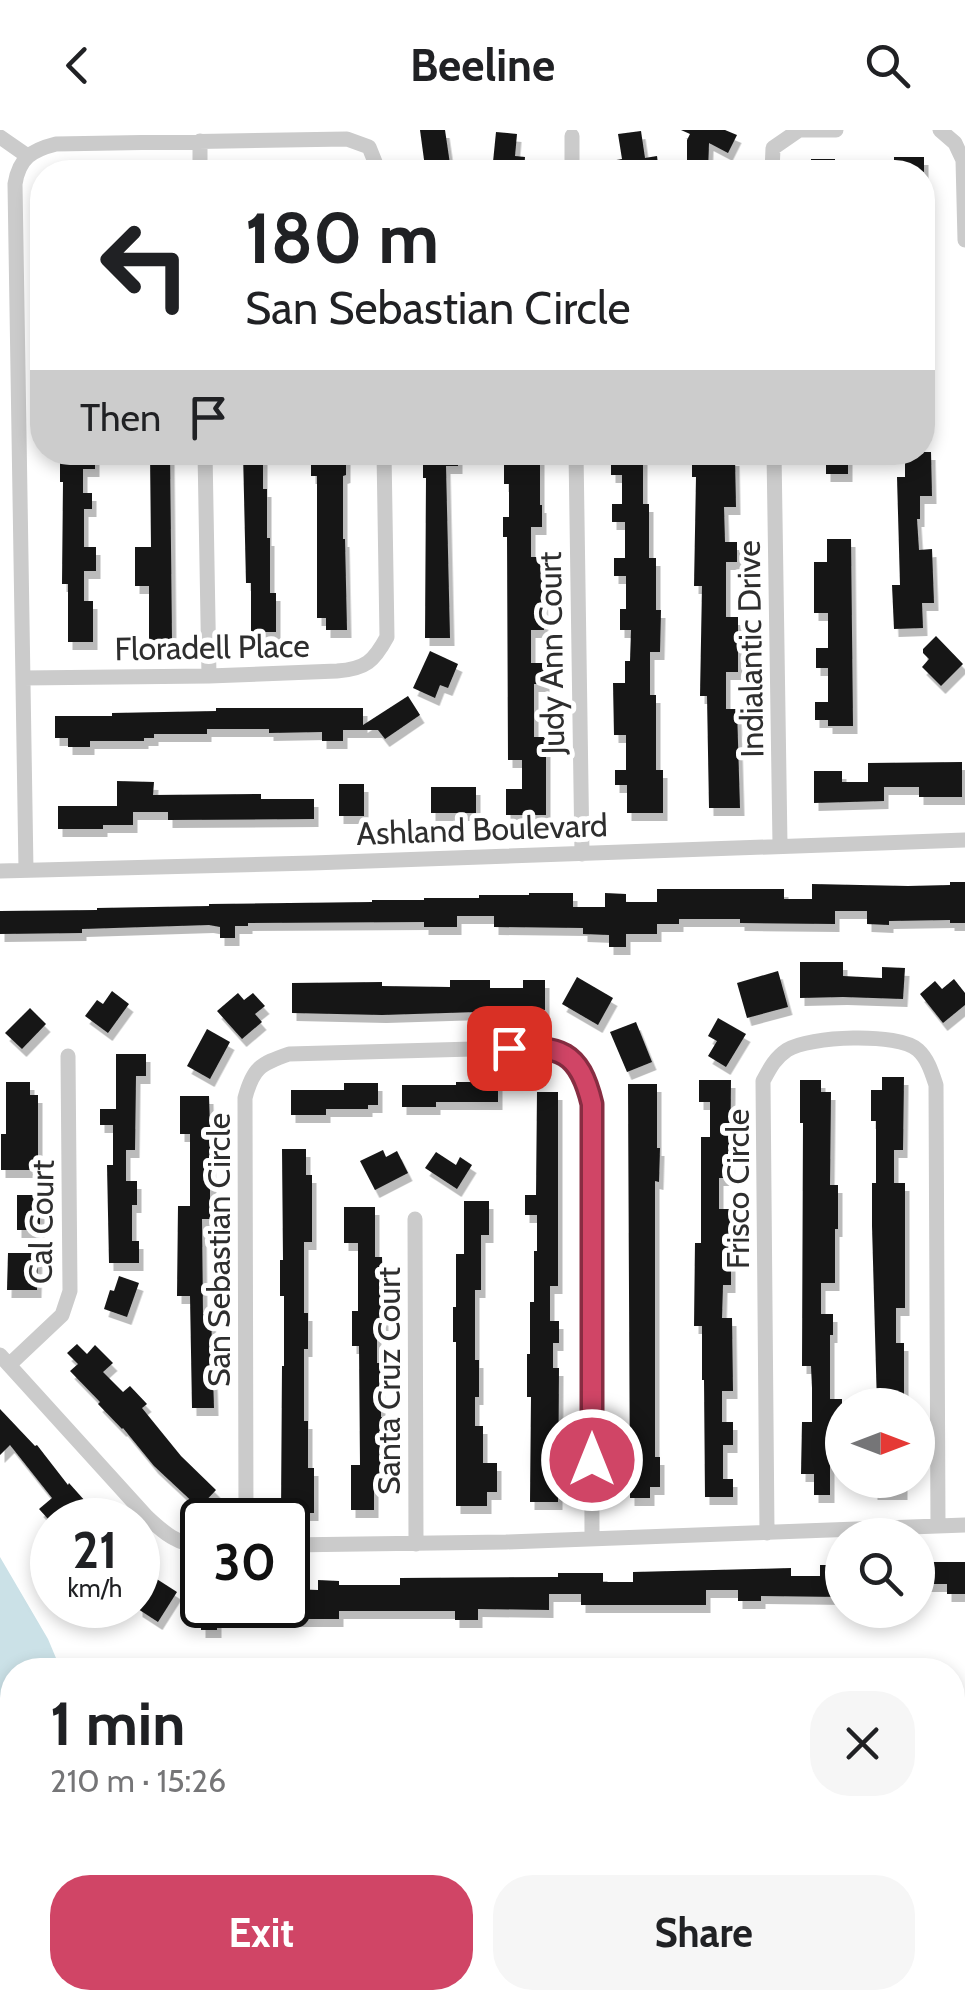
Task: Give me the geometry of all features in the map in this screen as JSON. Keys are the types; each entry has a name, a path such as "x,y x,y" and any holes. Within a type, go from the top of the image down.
{"street":[{"path":"772,160 773,148 798,130 836,130"},
{"path":"940,130 955,143 963,160 965,240"},
{"path":"572,136 572,160"},
{"path":"0,137 26,156"},
{"path":"26,870 17,169 26,156 56,144 348,138 369,147 374,160"},
{"path":"200,141 200,160"},
{"path":"205,465 209,676"},
{"name":"Floradell Place","path":"22,678 352,670 374,660 388,638 384,465"},
{"name":"Judy Ann Court","path":"576,465 582,854"},
{"name":"Indialantic Drive","path":"774,465 780,845"},
{"name":"Ashland Boulevard","path":"0,871 965,840"},
{"name":"Frisco Circle","path":"767,1532 763,1081 775,1060 790,1048 811,1040 894,1038 917,1048 936,1085 938,1526"},
{"name":"San Sebastian Circle","path":"246,1498 245,1098 251,1076 268,1062 289,1054 546,1046 570,1058 585,1076 592,1104 592,1539"},
{"name":"Cal Court","path":"5,1360 62,1315 70,1291 68,1056"},
{"name":"Santa Cruz Court","path":"415,1219 416,1544"},
{"path":"5,1360 147,1517 170,1538 180,1541"},
{"path":"310,1545 965,1525"}],"water":[{"path":"0,1557 30,1608 30,1628 42,1628 56,1658 0,1658"}],"building":[{"path":"420,130 445,130 449,160 424,160"},
{"path":"681,130 725,130 737,135 728,153 709,143 708,160 687,160 690,134"},
{"path":"641,131 645,158 657,156 658,160 616,160 622,159 618,134"},
{"path":"496,132 517,134 515,156 525,160 493,160"},
{"path":"894,157 924,157 924,160"},
{"path":"60,465 95,465 95,469 83,469 83,493 92,493 92,509 84,509 84,547 96,547 96,571 84,571 84,601 93,601 93,642 68,642 68,584 62,584"},
{"path":"150,465 170,465 172,641 149,641 149,586 135,586 135,547 151,547"},
{"path":"243,465 263,465 270,538 270,593 276,593 276,632 251,632 251,583 246,583"},
{"path":"311,465 346,465 343,539 347,630 326,630 326,618 317,618 317,476 311,476"},
{"path":"423,465 458,465 446,466 450,638 425,638"},
{"path":"504,465 540,465 542,527 531,527 531,557 542,557 544,630 531,630 531,663 545,663 545,684 534,684 534,737 546,737 546,815 506,815 506,789 522,789 522,760 508,760 507,537 503,537 503,517 509,517 509,484 504,484"},
{"path":"611,465 643,465 643,504 649,504 649,558 656,558 656,610 661,610 660,652 650,652 650,695 656,695 656,770 663,770 663,813 627,813 627,785 615,785 615,770 626,770 626,735 614,735 613,683 625,683 631,630 620,630 620,609 626,609 626,576 614,576 614,558 625,558 625,522 612,522 612,504 622,504 622,475 611,475"},
{"path":"692,465 735,465 736,507 724,507 725,542 737,542 737,562 726,562 726,617 738,617 738,672 726,672 726,709 737,709 740,808 709,808 707,696 700,696 702,586 694,586 696,477 692,477"},
{"path":"826,465 848,465 848,474 826,474"},
{"path":"905,465 931,465 932,496 920,496 917,519 919,550 932,549 934,603 922,603 923,628 894,629 892,585 900,585 897,477 905,477"},
{"path":"827,539 851,539 853,726 828,726 828,720 815,720 815,702 828,702 828,668 816,668 816,648 828,648 828,613 814,613 814,562 827,562"},
{"path":"936,636 963,664 941,686 922,667 929,659 923,649"},
{"path":"430,651 458,664 448,688 440,685 435,698 413,688"},
{"path":"408,696 420,715 385,739 378,730 343,730 343,741 322,741 322,732 269,733 269,729 154,734 154,738 144,741 90,741 90,747 68,747 68,738 55,738 55,716 216,708 363,708 363,725"},
{"path":"962,762 962,797 919,797 919,787 884,787 884,801 814,803 814,771 842,771 842,782 868,782 868,763"},
{"path":"117,781 154,782 153,795 261,794 261,799 314,799 314,819 168,820 168,812 133,812 133,825 58,829 58,806 117,806"},
{"path":"339,784 364,784 364,816 339,816"},
{"path":"431,787 476,787 476,813 431,813"},
{"path":"965,882 965,923 950,920 867,924 867,911 835,911 835,924 679,919 679,924 657,924 657,934 626,934 626,947 609,947 609,935 583,934 583,928 494,927 494,916 457,916 457,927 424,927 424,922 248,923 235,926 235,938 220,938 220,927 209,925 0,934 0,911 372,902 529,893 573,893 573,907 605,907 605,893 626,894 626,902 657,902 657,889 784,889 784,899 812,899 812,884 908,886"},
{"path":"800,962 843,962 843,976 882,978 882,967 905,968 903,999 800,998"},
{"path":"778,971 788,1007 747,1018 737,983"},
{"path":"577,977 613,998 598,1025 562,1004"},
{"path":"954,979 965,993 965,1005 943,1023 920,994 935,981 942,989"},
{"path":"450,980 490,980 490,988 523,988 523,980 545,980 545,1010 382,1015 292,1013 292,983 382,982 382,986 450,987"},
{"path":"112,991 129,1004 108,1033 85,1016 97,1000 103,1004"},
{"path":"238,993 244,1000 253,993 265,1006 255,1014 262,1022 242,1039 217,1011"},
{"path":"30,1008 46,1024 22,1049 5,1033"},
{"path":"718,1018 746,1034 726,1067 708,1056 717,1041 708,1036"},
{"path":"636,1022 652,1062 627,1072 610,1032"},
{"path":"207,1029 230,1042 210,1079 187,1066"},
{"path":"116,1054 146,1054 146,1076 136,1076 135,1150 126,1150 126,1181 137,1181 132,1241 139,1241 139,1263 109,1263 107,1165 113,1165 113,1125 100,1125 100,1109 116,1109"},
{"path":"882,1077 904,1077 903,1150 894,1150 894,1183 905,1183 905,1308 896,1308 896,1343 904,1343 904,1388 877,1388 872,1226 876,1121 871,1121 871,1090 882,1090"},
{"path":"699,1080 731,1080 730,1178 719,1178 719,1209 731,1209 731,1285 723,1285 722,1318 732,1318 733,1391 722,1391 722,1422 733,1422 733,1445 723,1445 723,1479 733,1479 733,1497 705,1497 702,1326 694,1326 695,1243 701,1243 701,1137 710,1137 710,1102 699,1102"},
{"path":"800,1080 821,1080 821,1092 831,1092 830,1185 838,1185 835,1283 821,1283 821,1314 833,1314 830,1388 825,1388 825,1495 814,1495 814,1474 801,1474 802,1422 812,1422 812,1388 811,1366 802,1366"},
{"path":"6,1082 30,1082 30,1095 38,1095 38,1170 1,1170"},
{"path":"498,1082 498,1102 436,1102 436,1107 402,1107 402,1085"},
{"path":"344,1083 378,1083 378,1105 368,1105 368,1109 326,1109 326,1115 291,1115 291,1090 344,1090"},
{"path":"628,1084 657,1084 660,1148 659,1182 655,1181 655,1457 660,1457 660,1487 650,1487 650,1498 630,1498"},
{"path":"537,1092 558,1092 558,1286 550,1286 550,1321 559,1321 559,1343 553,1343 553,1368 559,1368 558,1502 530,1502 531,1397 527,1397 527,1354 530,1302 534,1302 537,1215 525,1215 525,1195 536,1195"},
{"path":"180,1096 209,1096 212,1188 210,1219 202,1219 203,1314 211,1314 214,1408 192,1408 190,1296 177,1296 178,1206 190,1206 190,1134 180,1134"},
{"path":"282,1149 306,1149 306,1175 312,1175 312,1242 304,1242 308,1349 304,1349 304,1421 308,1421 308,1468 314,1468 314,1513 310,1513 310,1498 281,1498"},
{"path":"383,1150 386,1157 397,1151 408,1173 375,1190 360,1161"},
{"path":"436,1152 456,1165 460,1157 472,1165 457,1189 425,1168"},
{"path":"17,1195 40,1195 40,1230 17,1230"},
{"path":"464,1201 489,1201 489,1235 481,1235 481,1290 475,1290 479,1397 475,1397 475,1426 483,1426 483,1463 497,1463 497,1492 487,1492 487,1506 456,1506 453,1307 456,1254 464,1254"},
{"path":"344,1207 375,1207 375,1257 382,1257 384,1323 377,1323 377,1363 381,1363 381,1417 386,1417 385,1488 374,1488 374,1510 351,1510 351,1465 360,1465 359,1346 352,1346 352,1311 358,1311 358,1243 344,1243"},
{"path":"8,1253 38,1253 37,1290 7,1290"},
{"path":"119,1276 139,1283 127,1317 104,1309"},
{"path":"77,1344 87,1354 95,1345 113,1363 103,1372 123,1392 130,1386 147,1404 142,1408 181,1456 216,1490 208,1498 188,1498 154,1466 70,1371 78,1364 67,1353"},
{"path":"0,1409 82,1498 52,1498 10,1445 0,1455"},
{"path":"935,1562 965,1562 965,1594 947,1594 947,1584 935,1584"},
{"path":"820,1565 825,1565 825,1597 761,1596 761,1601 738,1601 738,1590 706,1590 706,1605 581,1605 581,1594 549,1594 549,1610 478,1609 478,1620 455,1620 455,1611 339,1611 339,1619 310,1619 310,1590 318,1590 318,1580 339,1581 339,1585 400,1585 400,1578 603,1573 603,1582 633,1582 633,1572 791,1568 791,1576 820,1576"},
{"path":"160,1581 177,1592 160,1619"}],"route":[{"path":"509,1048 546,1046 570,1058 585,1076 592,1104 592,1460"}]}
